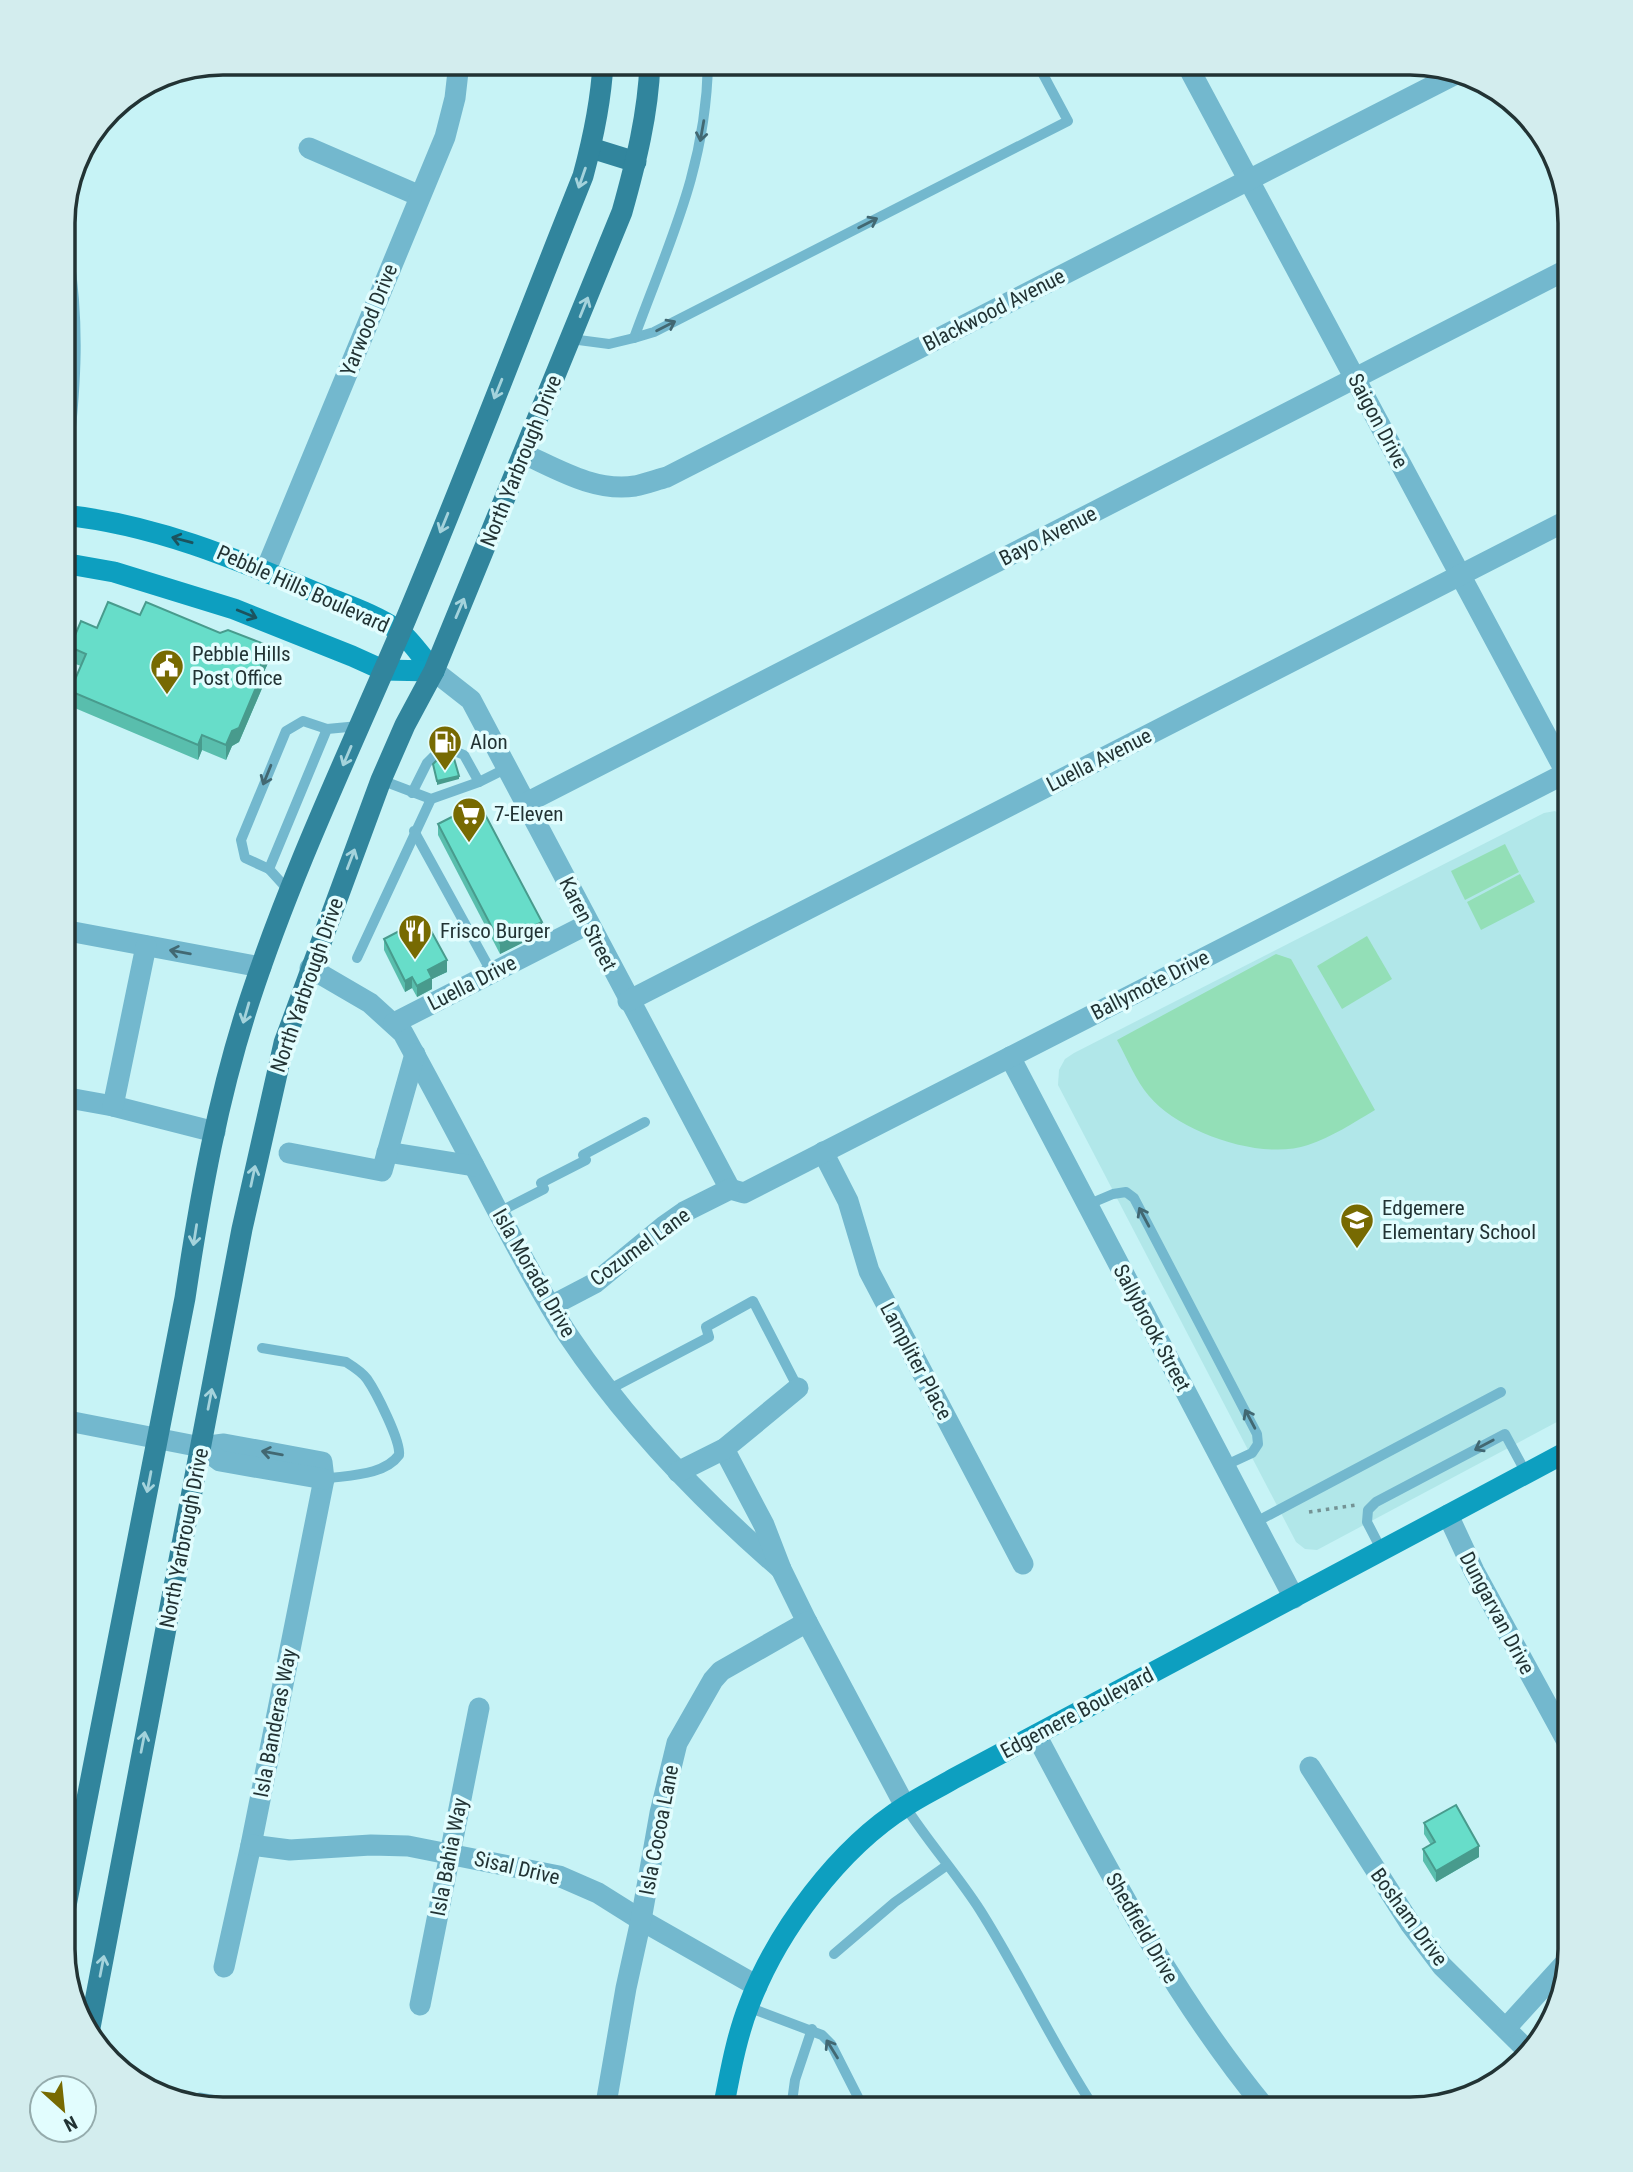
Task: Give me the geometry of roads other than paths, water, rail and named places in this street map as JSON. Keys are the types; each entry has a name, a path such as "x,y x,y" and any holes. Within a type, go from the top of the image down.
{"main road":[{"path":"75,1859 228,1072 261,967 290,892 400,632 583,176 591,148 602,76"},
{"name":"North Yarbrough Drive","path":"92,2016 242,1229 284,1043 381,779 405,725 434,671 622,212 636,162 650,76"},
{"path":"591,148 636,162"},
{"name":"Pebble Hills Boulevard","path":"76,517 121,524 190,541 373,617 400,632 434,671"},
{"name":"Pebble Hills Boulevard","path":"76,565 114,572 234,609 383,670 434,671"},
{"name":"Edgemere Boulevard","path":"725,2097 748,2007 783,1934 834,1869 860,1843 905,1806 1558,1456"}],"street":[{"name":"Yarwood Drive","path":"265,572 445,137 458,76"},
{"name":"Saigon Drive","path":"1193,76 1558,755"},
{"name":"Blackwood Avenue","path":"524,454 573,477 604,486 637,486 667,477 1444,79"},
{"path":"309,148 421,196"},
{"name":"Bayo Avenue","path":"526,803 1558,274"},
{"name":"Luella Avenue","path":"628,1001 1558,525"},
{"name":"Karen Street","path":"434,671 471,700 628,1001 730,1189"},
{"name":"Ballymote Drive","path":"730,1189 744,1193 1558,781"},
{"name":"Luella Drive","path":"394,1023 588,924"},
{"path":"76,932 261,967"},
{"path":"113,1106 146,946"},
{"name":"Isla Morada Drive","path":"310,968 370,1003 403,1032 567,1334 608,1390 678,1472 732,1526 781,1569"},
{"path":"289,1153 382,1171 415,1054"},
{"name":"Sallybrook Street","path":"1010,1057 1294,1598"},
{"path":"75,1099 215,1132"},
{"path":"387,1152 474,1166"},
{"name":"Lampliter Place","path":"822,1152 848,1201 869,1271 1023,1564"},
{"name":"Cozumel Lane","path":"551,1306 595,1283 684,1212 730,1189"},
{"path":"678,1472 724,1449 798,1388"},
{"path":"75,1422 201,1447 220,1461 324,1479"},
{"name":"Isla Morada Drive","path":"724,1449 764,1525 781,1569 807,1622 905,1806"},
{"name":"Isla Banderas Way","path":"224,1967 324,1479"},
{"name":"Dungarvan Drive","path":"1448,1515 1474,1571 1558,1725"},
{"name":"Isla Cocoa Lane","path":"607,2097 660,1813 677,1743 713,1680 721,1671 807,1622"},
{"name":"Isla Bahia Way","path":"420,2005 479,1708"},
{"name":"Shedfield Drive","path":"1036,1735 1164,1968 1229,2064 1256,2097"},
{"name":"Bosham Drive","path":"1310,1767 1411,1925 1443,1966 1522,2044"},
{"name":"Sisal Drive","path":"251,1845 290,1850 371,1845 408,1846 559,1876 598,1893 757,1986"},
{"path":"1506,2028 1555,1974"}],"lane":[{"path":"634,338 668,251 694,171 704,127 707,76"},
{"path":"571,339 609,344 654,332 1068,121 1044,76"},
{"path":"290,892 269,869 245,858 241,840 286,730 303,721 327,729 359,726"},
{"path":"269,869 327,729"},
{"path":"412,793 427,763 438,752 452,750 464,755 479,782"},
{"path":"381,779 431,799 479,782 507,768"},
{"path":"357,958 431,799"},
{"path":"414,831 492,973"},
{"path":"499,1212 544,1189 541,1184 586,1160 583,1154 645,1122"},
{"path":"1087,1205 1113,1194 1126,1192 1134,1198 1147,1221 1257,1434 1258,1444 1252,1453 1224,1466"},
{"path":"608,1390 709,1336 706,1327 753,1301 798,1388"},
{"path":"262,1348 346,1362 353,1366 367,1379 398,1442 399,1455 389,1465 376,1471 324,1479"},
{"path":"1254,1523 1501,1392"},
{"path":"1382,1551 1367,1522 1368,1510 1376,1502 1505,1434 1526,1473"},
{"path":"905,1806 979,1909 1069,2070 1087,2097"},
{"path":"834,1954 895,1902 946,1866"},
{"path":"748,2007 822,2035 831,2044 858,2097"},
{"path":"793,2097 795,2080 812,2029"}],"place":[{"name":"Pebble Hills Post Office","path":"167,696"},
{"name":"Alon","path":"445,772"},
{"name":"7-Eleven","path":"469,844"},
{"name":"Frisco Burger","path":"415,961"},
{"name":"Edgemere Elementary School","path":"1357,1250"}]}
